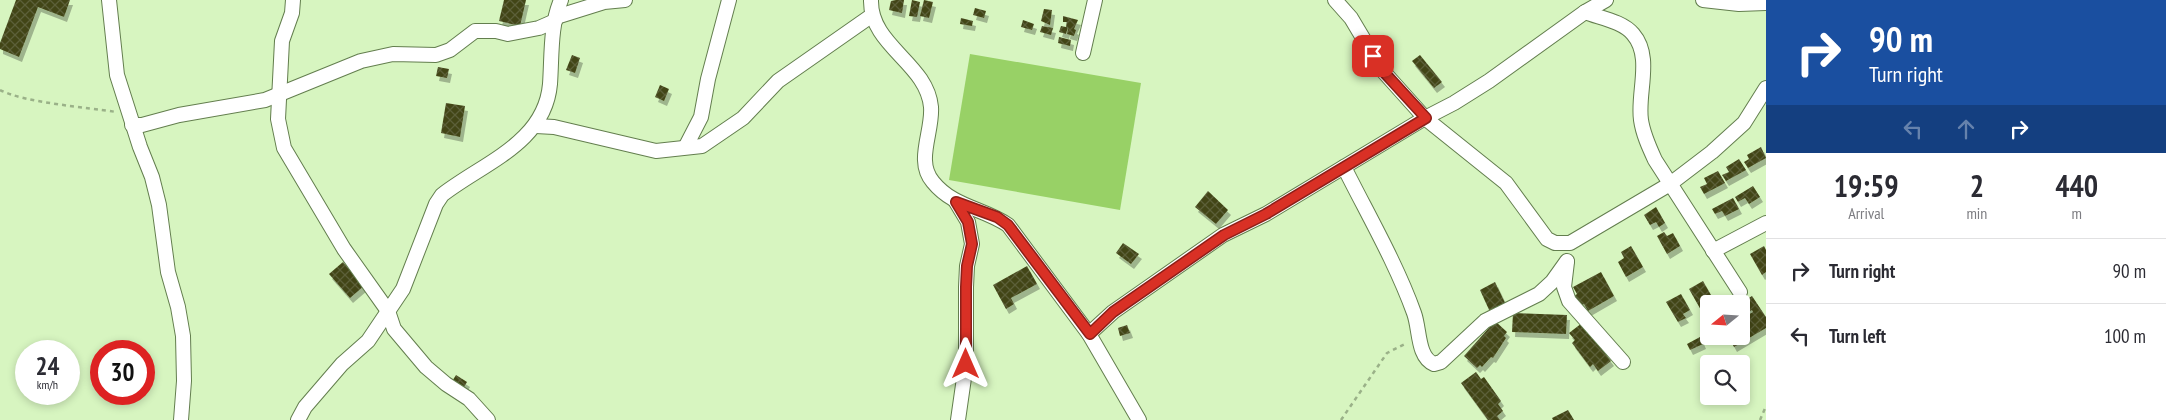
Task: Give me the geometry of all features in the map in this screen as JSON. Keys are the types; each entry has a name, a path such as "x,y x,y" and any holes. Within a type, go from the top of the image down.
{"street":[{"path":"110,0 116,75 152,177 159,205 168,272 178,307 183,336 184,381 181,420"},
{"path":"293,0 292,12 282,41 278,119 284,148 344,249 388,311 394,329 426,367 446,384 470,399 488,420"},
{"path":"298,420 305,406 342,364 368,341 388,311 402,289 436,204 442,196 508,152 536,126 546,106 550,86 555,19 561,0"},
{"path":"130,119 147,124 179,115 265,100 362,61 393,54 436,55 450,50 475,31 514,33 539,28 555,19 604,2 625,0"},
{"path":"686,146 701,116 708,79 729,0"},
{"path":"871,0 871,16 876,28 900,55 927,93 931,107 925,165 931,180 941,192 956,202 997,217 1008,225 1090,334 1139,420"},
{"path":"1082,53 1095,0"},
{"path":"1335,0 1351,18 1382,70 1426,118 1506,183 1547,239 1563,244 1581,236 1670,184 1712,152 1744,123 1766,88"},
{"path":"1090,334 1113,312 1224,235 1266,214 1454,103 1489,81 1584,12 1606,0"},
{"path":"1702,0 1739,4 1766,4"},
{"path":"1584,12 1623,26 1634,34 1640,47 1643,62 1641,121 1655,160 1740,292"},
{"path":"536,126 554,127 656,151 686,146 702,146 743,118 778,80 871,16"},
{"path":"1344,167 1405,288 1421,340 1423,355 1427,361 1434,364 1441,362 1486,322 1539,294 1552,282 1567,261"},
{"path":"956,202 968,222 972,244 967,266 966,364 958,420"},
{"path":"1713,251 1766,223"},
{"path":"1581,236 1572,247 1567,261 1564,287 1569,301 1622,362"}],"path":[{"path":"0,90 8,94 130,119"},
{"path":"1341,420 1387,353 1400,345 1421,340"},
{"path":"1760,420 1766,406"}],"green space":[{"path":"970,54 1141,83 1120,210 949,180"}],"building":[{"path":"16,0 70,0 64,17 38,7 19,57 0,49 0,43"},
{"path":"504,0 526,0 520,26 499,21"},
{"path":"904,0 902,13 889,10 891,1"},
{"path":"912,0 920,2 917,17 909,16"},
{"path":"924,0 933,2 929,18 920,16"},
{"path":"975,8 986,11 984,18 973,15"},
{"path":"1044,9 1052,10 1050,25 1041,21"},
{"path":"1063,16 1078,20 1074,29 1076,30 1074,36 1067,34 1068,27 1066,34 1059,32 1061,26 1066,27 1067,22 1063,22"},
{"path":"961,18 973,21 972,26 960,24"},
{"path":"1023,20 1034,24 1032,30 1021,27"},
{"path":"1042,26 1053,28 1051,35 1040,32"},
{"path":"1059,37 1071,40 1070,46 1058,43"},
{"path":"572,55 580,58 575,73 566,70"},
{"path":"1420,55 1442,82 1434,88 1412,61"},
{"path":"438,67 449,69 447,78 436,76"},
{"path":"660,85 669,89 664,101 655,97"},
{"path":"446,103 465,106 460,137 441,133"},
{"path":"1761,147 1766,158 1748,168 1744,162 1749,159 1747,155"},
{"path":"1739,159 1746,170 1726,181 1722,175 1729,172 1726,167"},
{"path":"1718,171 1725,183 1704,194 1700,187 1707,184 1704,178"},
{"path":"1753,186 1760,197 1749,204 1745,198 1738,202 1735,197"},
{"path":"1208,191 1228,210 1216,224 1195,207"},
{"path":"1733,198 1739,209 1725,216 1722,211 1715,214 1712,209"},
{"path":"1656,207 1665,223 1659,227 1656,222 1650,225 1644,215"},
{"path":"1664,232 1667,236 1673,233 1680,246 1667,254 1657,236"},
{"path":"1123,243 1139,254 1131,264 1116,253"},
{"path":"1631,246 1643,267 1626,277 1618,262 1624,258 1621,252"},
{"path":"1764,246 1766,250 1766,272 1762,275 1750,254"},
{"path":"343,262 364,286 350,298 329,274"},
{"path":"1027,266 1037,284 1011,298 1014,304 1006,309 993,285"},
{"path":"1601,272 1614,296 1588,311 1584,304 1580,306 1574,296 1577,294 1573,287"},
{"path":"1703,281 1711,295 1700,295 1700,308 1689,289"},
{"path":"1495,282 1506,305 1490,312 1480,290"},
{"path":"1681,294 1690,310 1683,314 1686,318 1678,322 1666,302"},
{"path":"1752,296 1766,317 1766,328 1750,338 1750,314 1753,312 1752,310 1750,311 1750,297"},
{"path":"1513,313 1567,315 1566,334 1512,332"},
{"path":"1495,321 1507,332 1504,336 1506,338 1493,358 1491,357 1482,367 1480,365 1477,368 1464,356"},
{"path":"1582,323 1611,361 1598,371 1593,364 1590,367 1572,343 1575,340 1569,333"},
{"path":"1127,325 1130,333 1120,336 1118,328"},
{"path":"1700,337 1701,345 1690,350 1687,344"},
{"path":"1476,372 1481,379 1484,377 1501,401 1498,404 1503,411 1497,416 1500,420 1488,420 1461,383"},
{"path":"456,375 467,382 463,389 451,383"},
{"path":"1568,410 1574,420 1553,420 1552,418"}],"route":[{"path":"966,364 967,266 972,244 968,222 956,202 997,217 1008,225 1090,334 1113,312 1224,235 1266,214 1426,118 1382,70 1373,56"}]}
